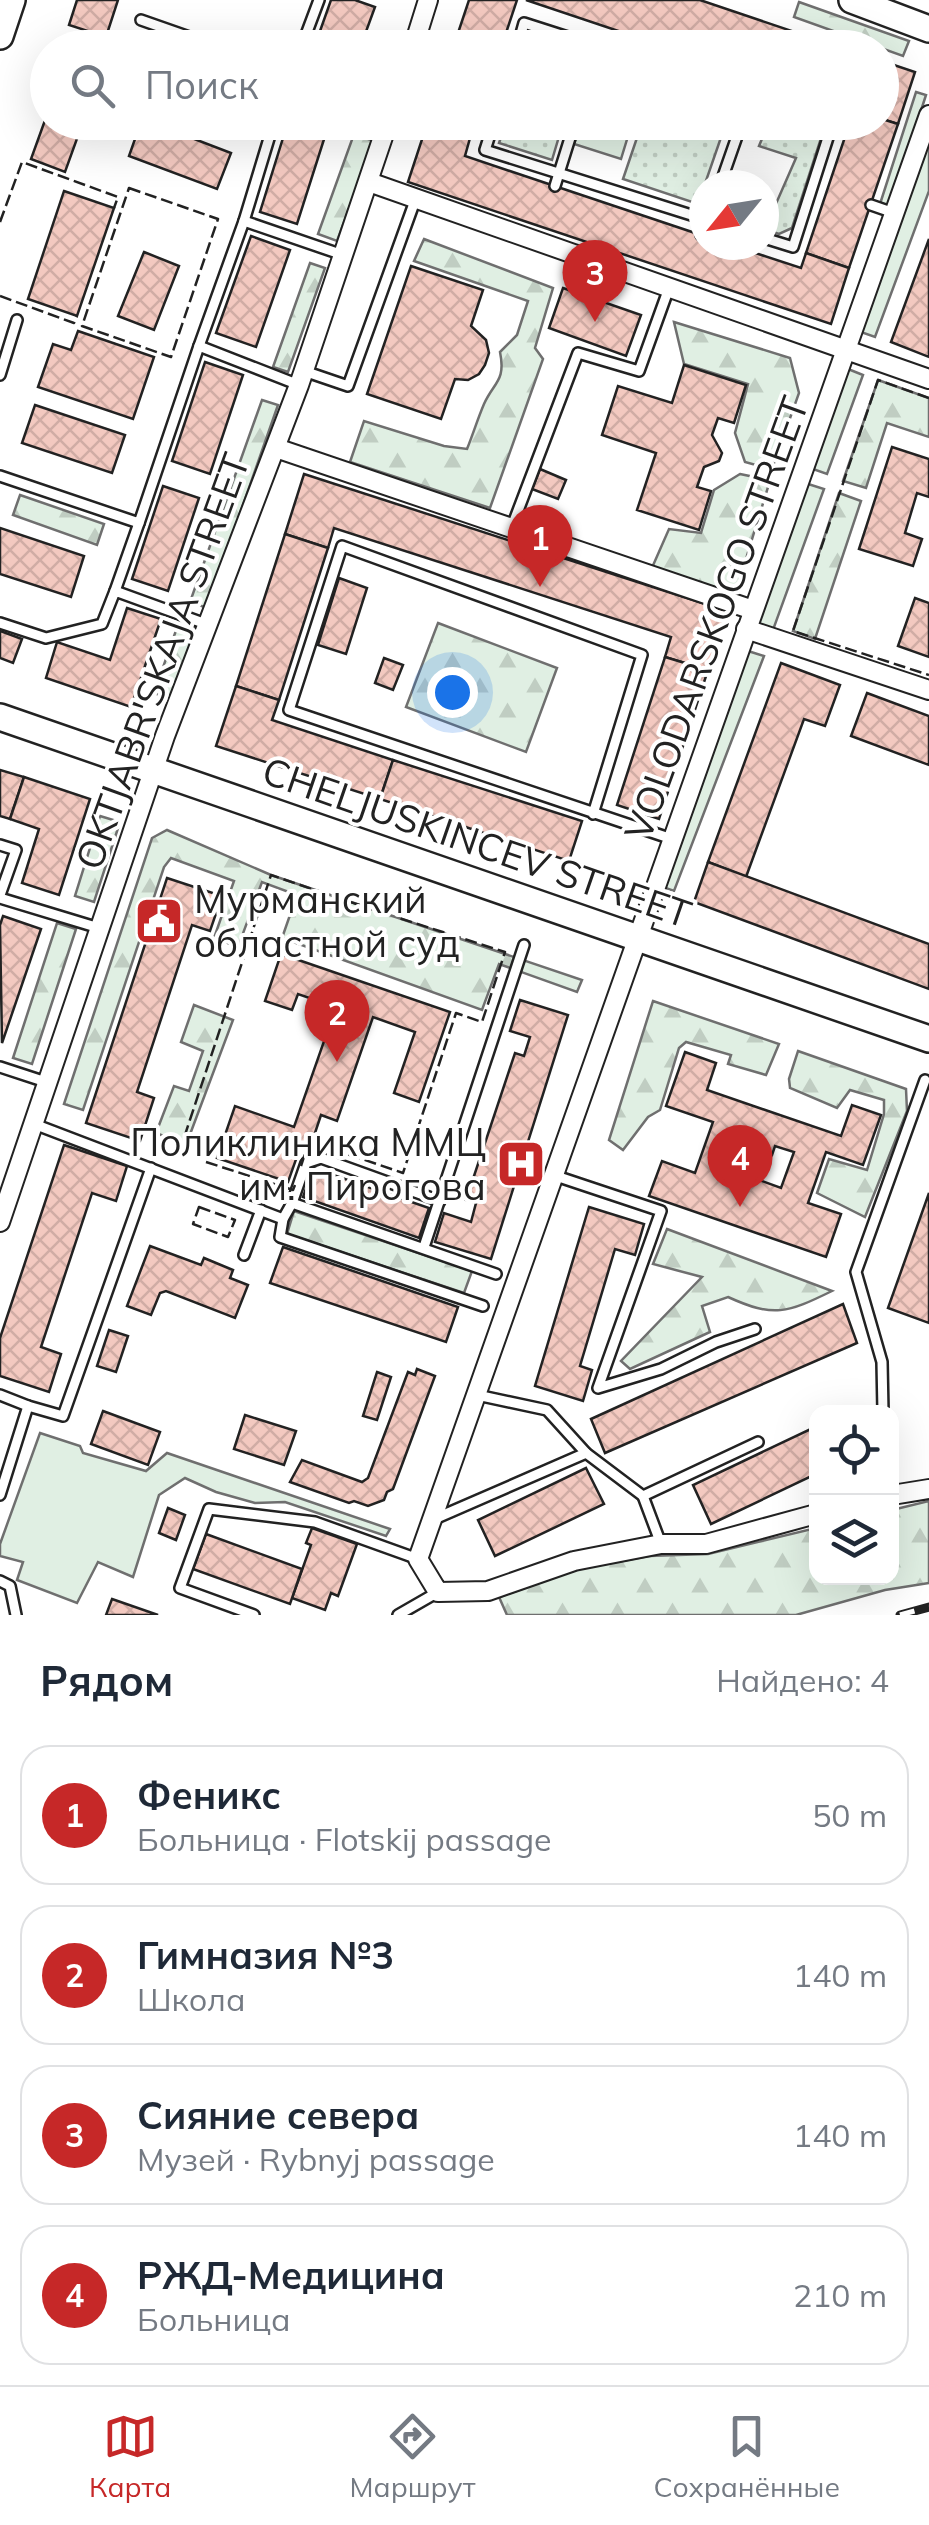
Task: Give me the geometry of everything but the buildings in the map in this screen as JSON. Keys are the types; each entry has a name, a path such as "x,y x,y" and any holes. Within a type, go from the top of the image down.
{"main road":[{"path":"0,36 12,0"},
{"path":"852,0 929,29"},
{"name":"CHELJUSKINCEV STREET","path":"0,717 929,1040"}],"street":[{"path":"418,30 428,0"},
{"name":"VOLODARSKOGO STREET","path":"418,1558 929,114"},
{"name":"OKTJABR'SKAJA STREET","path":"0,1222 154,770 302,378 383,140"},
{"path":"369,182 539,236 929,379"},
{"path":"276,448 752,610"},
{"path":"746,629 929,690"},
{"path":"899,1494 929,1489"},
{"path":"418,1558 438,1592 488,1592 574,1561 662,1544 706,1544 809,1516"}],"lane":[{"path":"308,30 319,0"},
{"path":"141,20 170,30"},
{"path":"522,30 524,23 546,30"},
{"path":"0,623 46,638 102,624 244,222 269,140"},
{"path":"488,140 485,150 689,214"},
{"path":"554,186 569,140"},
{"path":"725,170 736,140"},
{"path":"779,243 793,248 827,140"},
{"path":"813,185 827,190"},
{"path":"199,346 302,378 348,386 416,198"},
{"path":"870,205 894,214"},
{"path":"244,222 344,255"},
{"path":"511,529 578,353 639,371 679,287"},
{"path":"0,374 18,320"},
{"path":"0,476 139,523"},
{"path":"593,814 642,655 342,546 289,710 593,814 672,840"},
{"path":"115,591 206,624"},
{"path":"0,845 16,850 0,896 99,928"},
{"path":"424,1247 524,944"},
{"path":"0,1067 48,1084"},
{"path":"883,1405 882,1362 856,1272 926,1080"},
{"path":"34,1124 283,1219"},
{"path":"440,1201 320,1158 306,1162 283,1219 280,1237 483,1306"},
{"path":"0,1394 64,1416 151,1168"},
{"path":"552,1176 661,1211 598,1388 661,1368 755,1329"},
{"path":"292,1203 496,1274"},
{"path":"244,1255 261,1210"},
{"path":"475,1395 547,1410 586,1453 644,1496 662,1544"},
{"path":"0,1495 28,1406"},
{"path":"644,1496 758,1442"},
{"path":"432,1520 586,1453"},
{"path":"254,1615 180,1588 209,1509 314,1522 418,1558"},
{"path":"0,1581 10,1586 16,1615"},
{"path":"398,1615 438,1592"}],"green space":[{"path":"799,2 878,30 830,30 794,17"},
{"path":"899,37 909,41 903,56 899,55"},
{"path":"916,92 926,95 890,207 880,204"},
{"path":"929,136 929,191 875,337 858,331"},
{"path":"352,140 374,141 337,241 318,234"},
{"path":"500,140 558,140 552,160 499,143"},
{"path":"575,140 627,140 621,159 574,144"},
{"path":"636,140 720,140 710,170 689,170 689,201 623,179"},
{"path":"762,140 820,140 792,228 779,234 779,197 796,158 759,146"},
{"path":"424,239 553,288 535,348 543,359 490,508 350,462 364,421 444,446 467,449 500,375 500,352 517,335 528,301 414,261"},
{"path":"310,263 325,268 288,372 273,367"},
{"path":"674,322 790,358 799,393 773,466 745,462 735,433 748,384 684,364"},
{"path":"848,369 863,375 827,474 810,468"},
{"path":"878,380 929,398 929,437 887,423 866,488 843,481"},
{"path":"262,400 278,405 207,608 190,602"},
{"path":"740,474 759,478 768,487 734,598 651,570 669,529 701,533 714,490"},
{"path":"805,483 824,489 773,630 757,624"},
{"path":"839,493 861,501 815,639 793,631"},
{"path":"20,495 104,524 97,545 13,515"},
{"path":"179,622 196,629 170,699 154,693"},
{"path":"438,623 557,668 526,752 406,707"},
{"path":"748,651 764,656 674,891 660,886"},
{"path":"100,816 120,822 94,902 75,896"},
{"path":"167,830 271,875 582,980 577,992 499,964 482,1010 282,938 297,895 262,882 238,947 214,938 234,881 171,858 164,867 83,1110 64,1104 152,838"},
{"path":"57,923 76,929 32,1064 13,1058"},
{"path":"653,1001 779,1044 766,1075 728,1064 731,1055 686,1042 679,1048 660,1110 648,1117 623,1150 609,1140"},
{"path":"194,1005 233,1020 186,1145 156,1133 174,1086 189,1091 203,1051 181,1042"},
{"path":"798,1051 906,1089 907,1111 865,1217 817,1193 829,1159 867,1170 884,1114 884,1100 850,1090 837,1108 790,1088"},
{"path":"294,1211 472,1271 464,1293 287,1234"},
{"path":"667,1229 832,1291 780,1310 757,1308 728,1297 702,1306 710,1332 630,1369 621,1361 702,1277 653,1264"},
{"path":"40,1433 80,1446 83,1453 146,1471 167,1453 390,1529 386,1536 285,1502 255,1503 216,1492 185,1478 159,1495 133,1577 98,1562 77,1603 17,1580 23,1562 0,1556 0,1544"},
{"path":"929,1501 929,1583 885,1590 796,1615 507,1615 499,1597 578,1569 649,1556 708,1554 809,1530 809,1585 899,1585 899,1508"}],"railway":[{"path":"900,1615 929,1607"}],"fence":[{"path":"0,222 22,162 118,197 114,208"},
{"path":"129,188 218,219 171,357 82,326 129,188"},
{"path":"0,296 74,323 77,316"},
{"path":"929,398 878,380 793,631 929,675"},
{"path":"179,1153 271,875 377,911"},
{"path":"301,1166 309,1141 403,1173 456,1013 482,1022 505,952 399,918"},
{"path":"206,1162 293,1190 295,1185"},
{"path":"199,1207 235,1220 228,1237 193,1224 199,1207"}],"place":[{"name":"Сияние севера","path":"595,322"},
{"name":"Феникс","path":"540,587"},
{"name":"Мурманский областной суд","path":"159,921"},
{"name":"Гимназия №3","path":"337,1062"},
{"name":"Поликлиника ММЦ им. Пирогова","path":"521,1164"},
{"name":"РЖД-Медицина","path":"740,1207"}]}
